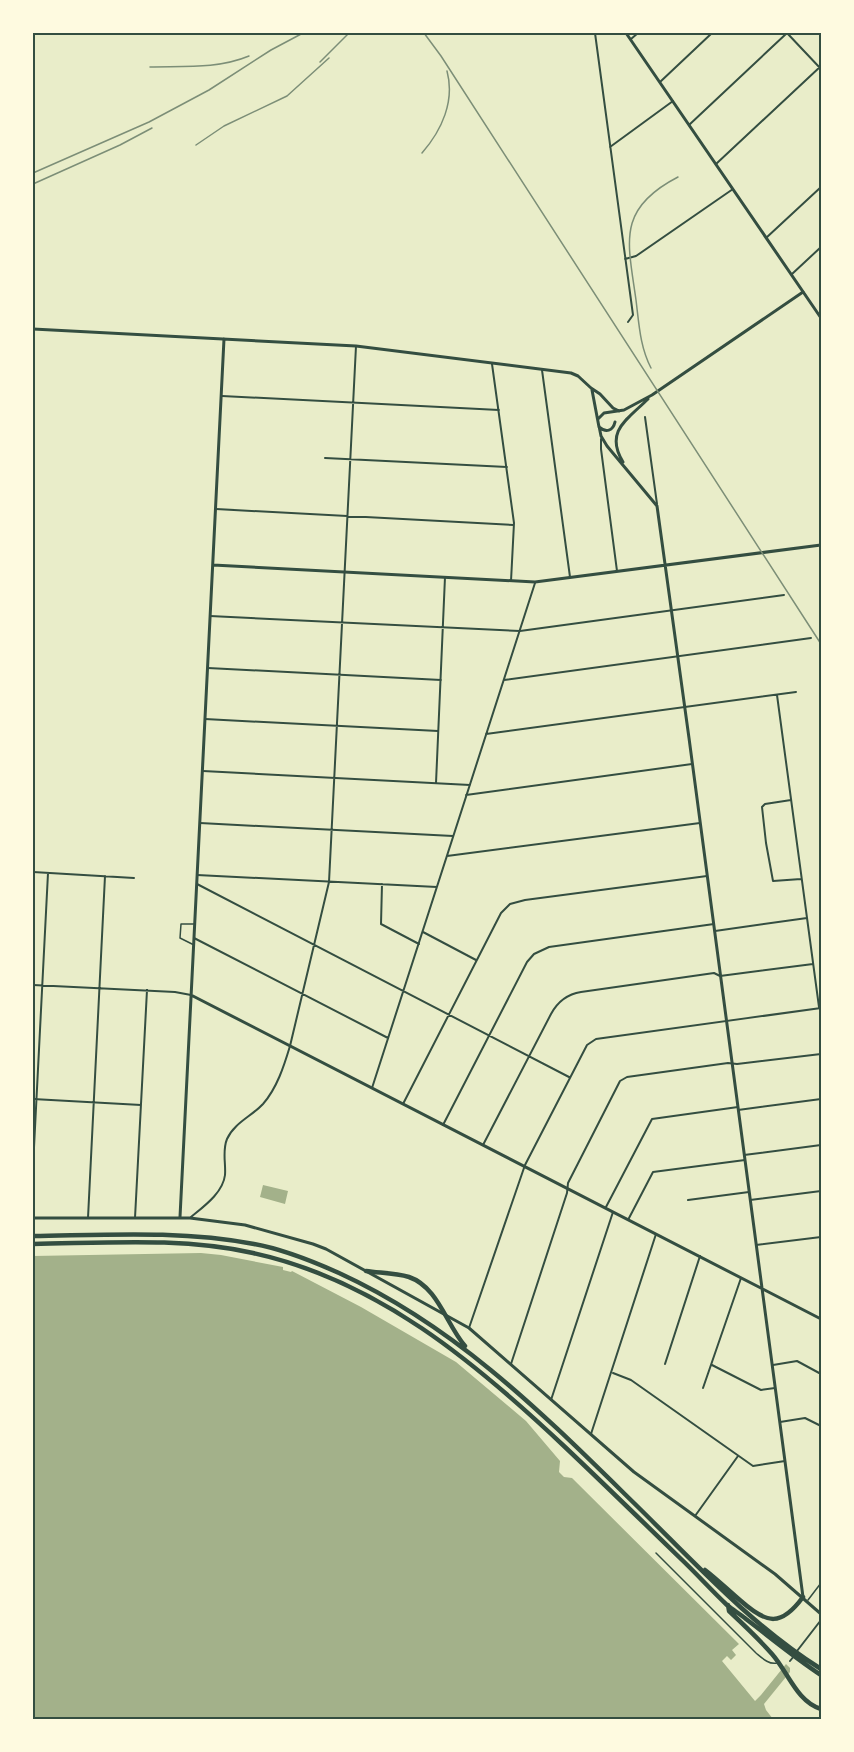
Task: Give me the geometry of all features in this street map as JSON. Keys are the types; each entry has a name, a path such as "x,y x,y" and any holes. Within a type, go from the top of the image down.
{"highway":[{"path":"33,1236 149,1234 256,1244 309,1260 405,1308 469,1351 530,1402 687,1556 788,1650"},
{"path":"33,1244 189,1243 255,1253 326,1275 405,1316 463,1357 510,1395 728,1605 821,1675"},
{"path":"366,1271 406,1276 421,1283 435,1298 454,1333 469,1351"},
{"path":"687,1556 762,1617 774,1619 783,1616 792,1610 803,1597"},
{"path":"728,1605 729,1611 774,1656 808,1702 821,1709"},
{"path":"804,1661 821,1669"}],"street":[{"path":"595,33 633,315 628,322"},
{"path":"626,33 821,318"},
{"path":"630,40 638,33"},
{"path":"660,82 712,33"},
{"path":"689,124 787,33 820,67 716,164"},
{"path":"610,147 673,101"},
{"path":"766,238 821,187"},
{"path":"625,259 636,256 733,189"},
{"path":"791,275 821,247"},
{"path":"598,419 601,415 624,410 652,395 802,292"},
{"path":"816,312 821,308"},
{"path":"33,329 356,346 572,373 600,394 612,411 616,427 616,448 629,472"},
{"path":"180,1217 224,339"},
{"path":"190,1218 206,1204 223,1183 227,1138 239,1123 267,1098 282,1070 290,1046 329,881 356,346"},
{"path":"492,364 514,525 512,581"},
{"path":"542,370 570,578"},
{"path":"591,388 601,436 617,571"},
{"path":"599,426 603,430 611,430 622,424 652,395"},
{"path":"222,396 499,410"},
{"path":"645,417 803,1597"},
{"path":"601,436 657,506"},
{"path":"325,458 507,467"},
{"path":"216,509 514,525"},
{"path":"213,565 535,582 821,545"},
{"path":"436,783 445,577"},
{"path":"372,1088 535,582"},
{"path":"210,616 520,632 784,595"},
{"path":"504,680 811,638"},
{"path":"208,668 441,680"},
{"path":"486,734 796,692"},
{"path":"469,1328 524,1166 584,1048 590,1042 596,1039 820,1008 777,695"},
{"path":"205,719 438,731"},
{"path":"466,795 692,764"},
{"path":"202,771 470,785"},
{"path":"791,800 764,805 762,808 766,843 773,881 801,879"},
{"path":"200,823 453,836"},
{"path":"447,856 700,823"},
{"path":"33,872 134,878"},
{"path":"33,1167 48,873"},
{"path":"197,875 437,887"},
{"path":"88,1218 105,876"},
{"path":"403,1104 503,911 514,903 708,876"},
{"path":"197,884 569,1077"},
{"path":"382,884 381,924 418,944"},
{"path":"715,931 807,918"},
{"path":"443,1125 527,962 539,950 549,946 714,924"},
{"path":"422,932 476,960"},
{"path":"194,938 388,1038"},
{"path":"483,1145 554,1009 561,1000 571,994 714,973 720,975 813,964"},
{"path":"33,984 147,990 191,995 821,1319"},
{"path":"135,1218 147,990"},
{"path":"511,1364 567,1193 568,1183 620,1081 627,1077 821,1053"},
{"path":"35,1099 141,1105"},
{"path":"606,1209 652,1119 821,1099"},
{"path":"628,1220 653,1172 821,1145"},
{"path":"750,1200 821,1191"},
{"path":"688,1200 749,1192"},
{"path":"551,1400 613,1212"},
{"path":"33,1218 180,1217 245,1225 313,1244 469,1328 634,1472 775,1574 821,1613"},
{"path":"591,1434 656,1234"},
{"path":"756,1245 821,1236"},
{"path":"664,1364 700,1256"},
{"path":"703,1388 741,1278"},
{"path":"772,1365 797,1361 821,1374"},
{"path":"711,1365 761,1390 776,1388"},
{"path":"612,1373 631,1380 753,1466 785,1461"},
{"path":"780,1422 805,1418 821,1426"},
{"path":"695,1516 738,1456"},
{"path":"788,1662 821,1620"}],"lane":[{"path":"194,945 180,938 181,924 195,925"},
{"path":"656,1553 756,1653 774,1664 781,1663"},
{"path":"807,1601 821,1583"}],"shaded area":[{"path":"263,1185 288,1191 285,1204 260,1197"},
{"path":"201,1253 283,1267 283,1270 292,1271 361,1307 456,1362 526,1421 560,1461 559,1472 564,1477 572,1478 739,1644 732,1650 736,1655 731,1660 727,1656 722,1661 755,1701 786,1664 790,1668 790,1672 764,1704 773,1719 33,1719 33,1256"}],"railway":[{"path":"33,173 149,122 209,90 271,50 303,33"},
{"path":"320,62 349,33"},
{"path":"424,33 821,644"},
{"path":"150,67 213,65 249,56"},
{"path":"196,145 224,126 287,96 329,58"},
{"path":"422,153 435,135 445,115 449,93 447,71"},
{"path":"33,184 152,128"},
{"path":"651,368 644,352 639,327 630,261 631,229 635,215 644,202 658,189 678,177"}]}
